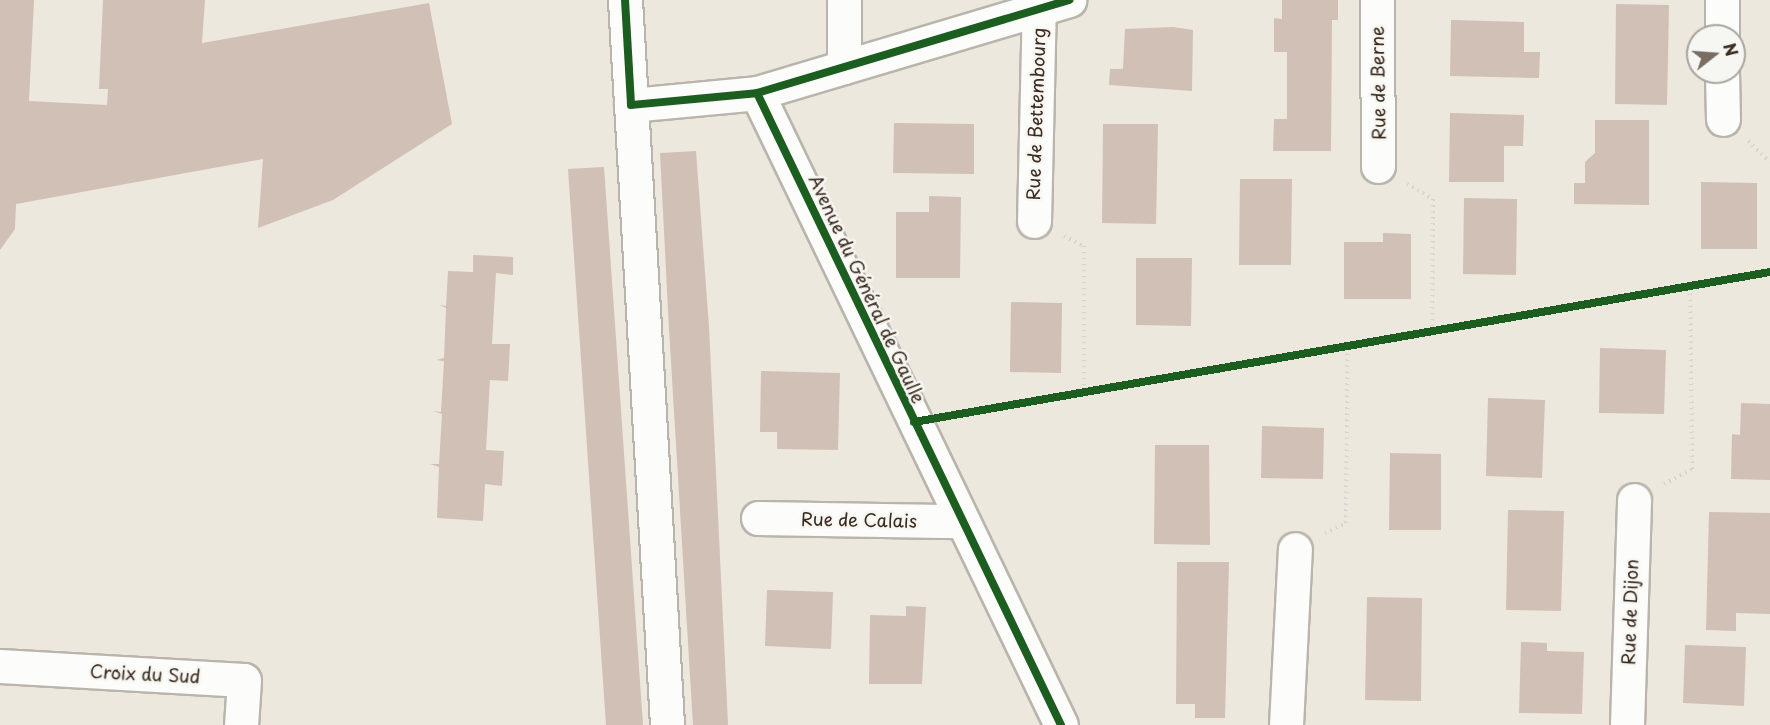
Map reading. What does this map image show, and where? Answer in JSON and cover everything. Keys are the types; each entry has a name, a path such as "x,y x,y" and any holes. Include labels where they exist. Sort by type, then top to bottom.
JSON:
{"street":[{"path":"625,0 667,725"},
{"path":"843,67 844,0"},
{"name":"Rue de Berne","path":"1377,0 1378,166"},
{"path":"1722,0 1722,24"},
{"path":"631,105 757,93 1054,4"},
{"name":"Rue de Bettembourg","path":"1034,221 1054,4"},
{"path":"1722,84 1723,119"},
{"name":"Avenue du Général de Gaulle","path":"757,93 960,521 1060,725"},
{"name":"Rue de Dijon","path":"1627,725 1634,500"},
{"name":"Rue de Calais","path":"758,518 960,521"},
{"path":"1286,725 1295,549"},
{"name":"Croix du Sud","path":"0,666 244,680 241,725"}],"path":[{"path":"1378,166 1432,199 1432,331"},
{"path":"1034,221 1084,246 1084,392"},
{"path":"914,422 1770,272"},
{"path":"1634,500 1692,469 1690,286"},
{"path":"1295,549 1346,523 1348,346"}],"building":[{"path":"0,0 34,0 29,101 107,105 108,89 99,89 103,0 205,0 202,43 429,3 452,124 333,200 258,228 263,159 16,204 15,229 0,250"},
{"path":"1282,0 1338,0 1338,20 1332,20 1331,151 1273,151 1274,119 1287,119 1287,52 1274,52 1274,18 1282,19"},
{"path":"1616,4 1669,5 1667,105 1615,104"},
{"path":"1451,20 1524,22 1524,52 1540,52 1539,78 1450,76"},
{"path":"1173,27 1193,30 1192,91 1109,85 1110,69 1123,69 1125,29"},
{"path":"1450,113 1524,115 1523,146 1504,146 1504,182 1449,182"},
{"path":"1595,120 1649,120 1649,205 1574,204 1574,183 1585,183 1585,162 1595,153"},
{"path":"894,123 974,124 974,174 893,173"},
{"path":"1103,124 1158,124 1156,224 1102,223"},
{"path":"696,151 709,327 728,725 693,725 669,329 660,153"},
{"path":"604,167 643,725 606,725 568,169"},
{"path":"1240,179 1292,179 1291,265 1239,265"},
{"path":"1701,182 1757,183 1757,249 1701,249"},
{"path":"929,196 961,197 960,278 896,278 896,212 929,212"},
{"path":"1464,198 1517,199 1516,275 1463,274"},
{"path":"1383,233 1411,234 1411,299 1344,299 1344,242 1383,242"},
{"path":"473,255 513,257 513,275 496,273 492,344 510,344 508,381 490,380 486,450 504,451 502,486 485,484 483,521 437,518 439,467 430,464 439,464 442,414 433,411 441,412 444,361 436,360 444,358 446,308 439,305 446,306 448,271 473,272"},
{"path":"1136,258 1192,258 1191,326 1136,325"},
{"path":"1011,302 1062,303 1061,373 1010,372"},
{"path":"1600,348 1666,350 1664,414 1599,413"},
{"path":"761,371 840,373 838,450 777,449 777,432 760,432"},
{"path":"1488,398 1545,400 1542,478 1486,476"},
{"path":"1741,403 1770,404 1770,480 1731,479 1732,434 1740,435"},
{"path":"1262,426 1324,428 1323,479 1261,478"},
{"path":"1155,445 1209,445 1210,545 1154,544"},
{"path":"1390,453 1441,454 1441,530 1389,530"},
{"path":"1508,510 1564,511 1561,611 1506,610"},
{"path":"1709,512 1770,513 1770,614 1736,613 1736,631 1706,630"},
{"path":"1177,562 1229,562 1225,718 1195,718 1195,704 1176,704"},
{"path":"767,590 833,592 831,649 765,646"},
{"path":"1367,597 1422,598 1421,701 1365,700"},
{"path":"906,606 926,607 922,684 869,684 870,615 906,616"},
{"path":"1521,642 1547,643 1547,651 1584,652 1582,714 1519,713"},
{"path":"1685,645 1746,647 1744,706 1683,703"}],"cycle path":[{"path":"625,0 631,105 757,93 1061,725"},
{"path":"757,93 1069,0"},
{"path":"914,422 1770,272"}]}
